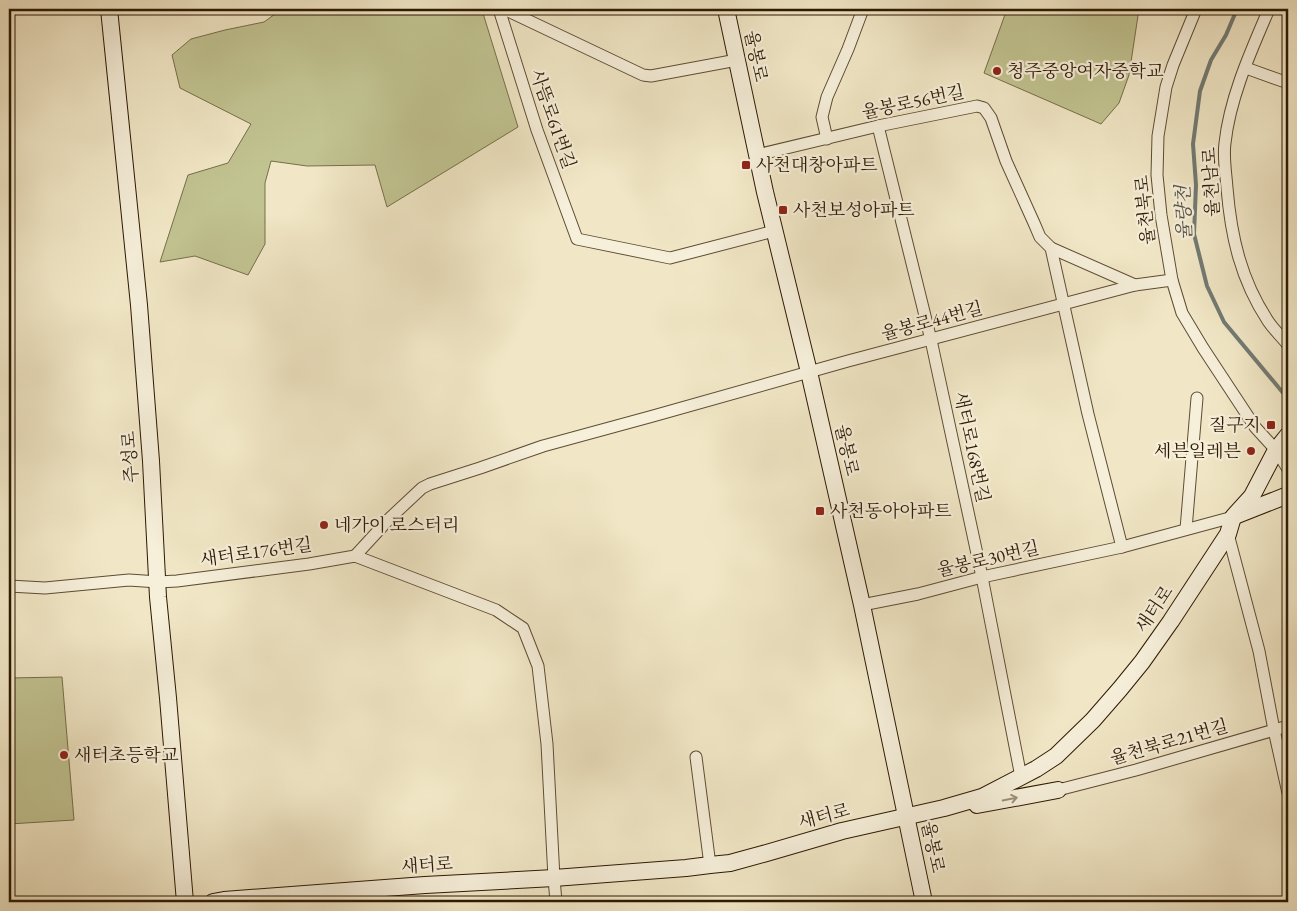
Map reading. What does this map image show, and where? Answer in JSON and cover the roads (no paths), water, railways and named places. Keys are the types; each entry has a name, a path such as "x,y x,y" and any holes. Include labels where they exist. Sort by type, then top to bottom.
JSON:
{"street":[{"name":"주성로","path":"109,9 140,315 151,461 158,597 185,902"},
{"name":"사뜸로61번길","path":"499,9 537,130 577,239 670,258 774,232"},
{"path":"504,9 643,76 737,60"},
{"name":"율봉로","path":"726,9 774,232 809,372 862,605 924,902"},
{"path":"827,139 822,117 827,97 863,9"},
{"name":"율천북로","path":"1196,9 1166,87 1158,136 1157,175 1161,215 1172,280 1182,313 1203,348 1255,427 1276,450 1288,469"},
{"name":"율천남로","path":"1269,9 1235,99 1225,144 1226,177 1230,219 1244,276 1255,300 1270,324 1288,345"},
{"path":"1246,68 1288,83"},
{"name":"율봉로56번길","path":"757,155 878,126 977,106 984,108 991,118 1006,161 1040,237 1051,248 1064,304"},
{"name":"새터로168번길","path":"878,126 931,340 982,576 1020,777"},
{"path":"1051,248 1135,285"},
{"name":"율봉로44번길","path":"355,556 390,518 422,488 542,446 1135,285 1172,280"},
{"path":"1064,304 1088,414 1122,546"},
{"path":"1186,529 1196,398"},
{"name":"새터로","path":"213,902 710,865 763,854 842,831 928,812 982,796 1056,756 1093,720 1142,662 1171,621 1228,534 1233,516 1252,496 1276,450 1288,435"},
{"path":"1233,516 1288,495"},
{"name":"율봉로30번길","path":"862,605 918,594 982,576 1122,546 1233,516"},
{"path":"1228,534 1258,651 1288,793"},
{"name":"새터로176번길","path":"9,586 45,588 129,580 178,581 355,556"},
{"path":"355,556 496,610 523,628 538,666 547,744 556,902"},
{"name":"율천북로21번길","path":"1058,790 1136,770 1288,726"},
{"path":"696,758 710,865"},
{"path":"1049,760 1042,776 1042,781 1045,786 1058,790"},
{"path":"928,812 985,804 1058,790"}],"waterway":[{"name":"율량천","path":"1237,9 1226,35 1211,60 1200,91 1193,144 1196,185 1194,234 1207,286 1224,322 1288,397"}],"place":[{"name":"청주중앙여자중학교","path":"997,71"},
{"name":"사천대창아파트","path":"746,165"},
{"name":"사천보성아파트","path":"783,210"},
{"name":"질구지","path":"1271,425"},
{"name":"세븐일레븐","path":"1251,451"},
{"name":"사천동아아파트","path":"820,511"},
{"name":"네가이 로스터리","path":"324,525"},
{"name":"새터초등학교","path":"64,755"}]}
